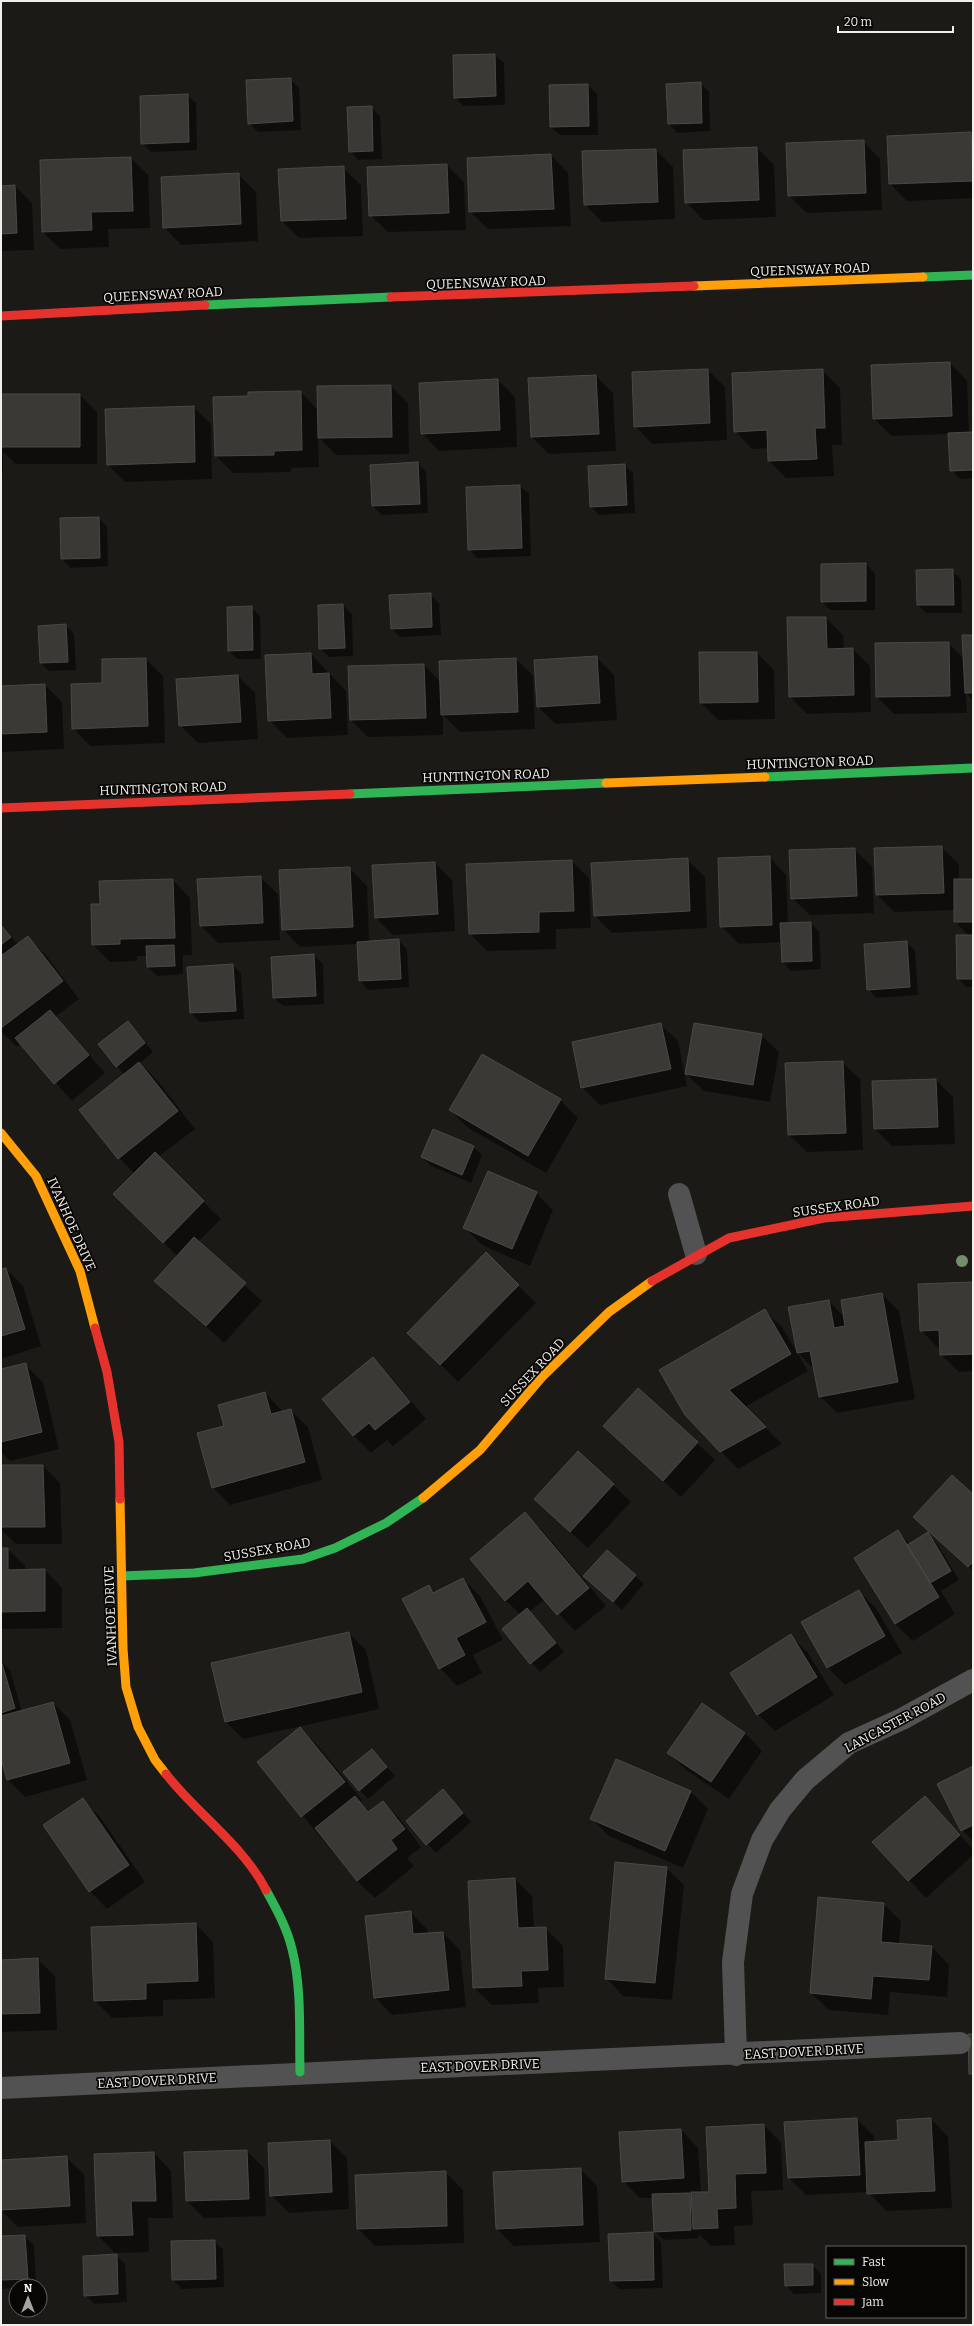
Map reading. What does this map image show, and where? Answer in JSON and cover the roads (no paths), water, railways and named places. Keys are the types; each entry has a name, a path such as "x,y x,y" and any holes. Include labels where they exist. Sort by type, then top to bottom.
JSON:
{"street":[{"name":"QUEENSWAY ROAD","path":"1,316 221,304 973,275"},
{"name":"HUNTINGTON ROAD","path":"1,808 973,768"},
{"name":"IVANHOE DRIVE","path":"1,1133 36,1176 80,1271 107,1372 119,1442 123,1648 126,1687 138,1727 155,1760 183,1796 236,1849 261,1880 280,1917 292,1949 298,1985 300,2072"},
{"path":"679,1194 696,1254"},
{"name":"SUSSEX ROAD","path":"122,1576 194,1573 303,1559 335,1548 386,1523 422,1499 480,1450 542,1378 609,1312 663,1273 696,1254 729,1238 824,1218 973,1206"},
{"name":"LANCASTER ROAD","path":"736,2055 733,1962 742,1894 762,1840 780,1810 805,1780 849,1744 902,1719 973,1680"},
{"name":"EAST DOVER DRIVE","path":"1,2088 300,2072 736,2055 960,2043"}]}
